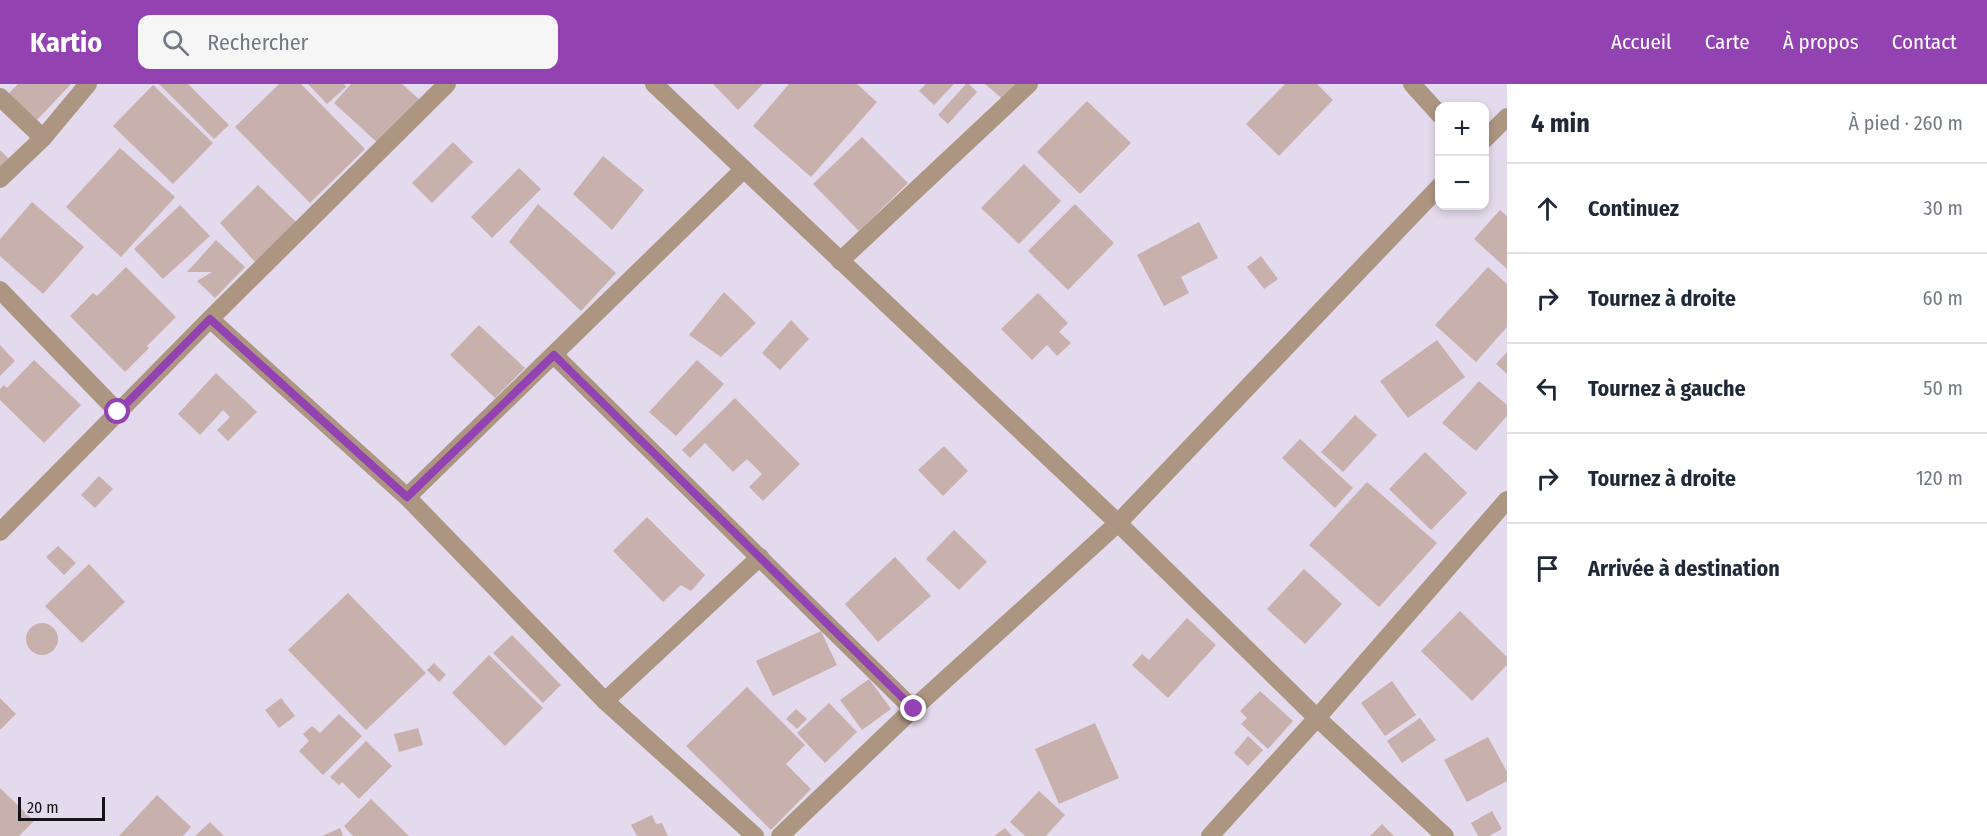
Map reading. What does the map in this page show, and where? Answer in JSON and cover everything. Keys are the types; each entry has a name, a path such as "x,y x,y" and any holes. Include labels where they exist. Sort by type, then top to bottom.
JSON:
{"street":[{"path":"0,179 43,138 88,84"},
{"path":"0,532 447,84"},
{"path":"654,84 1118,523 1317,718 1445,836"},
{"path":"840,261 1029,84"},
{"path":"1412,84 1435,109"},
{"path":"0,97 43,138"},
{"path":"1489,136 1507,117"},
{"path":"407,497 744,169"},
{"path":"780,836 914,709 1118,523 1435,191"},
{"path":"0,290 118,412"},
{"path":"210,319 407,497 605,701 755,836"},
{"path":"554,355 914,709"},
{"path":"1210,836 1317,718 1507,500"},
{"path":"605,701 760,557"}],"building":[{"path":"18,84 71,84 37,120 8,94"},
{"path":"159,84 188,84 229,125 214,139"},
{"path":"279,84 301,84 365,149 310,203 235,127"},
{"path":"308,84 344,84 346,87 327,104"},
{"path":"351,84 402,84 421,101 381,146 334,103"},
{"path":"713,84 763,84 738,110"},
{"path":"789,84 857,84 877,102 811,177 753,126"},
{"path":"926,84 954,84 934,105 919,91"},
{"path":"966,84 977,92 948,124 938,115"},
{"path":"985,84 1017,84 1006,102"},
{"path":"1285,84 1317,84 1333,100 1279,156 1246,124"},
{"path":"153,85 213,143 173,184 113,126"},
{"path":"1087,101 1131,143 1080,194 1037,152"},
{"path":"862,137 908,183 859,231 813,184"},
{"path":"453,142 473,162 432,203 412,183"},
{"path":"120,148 175,197 121,257 66,207"},
{"path":"0,150 13,163 0,177"},
{"path":"603,156 644,190 612,230 573,194"},
{"path":"1024,164 1061,201 1019,244 981,208"},
{"path":"519,168 541,189 492,238 471,217"},
{"path":"258,185 296,222 256,263 220,223"},
{"path":"32,202 84,247 43,294 0,256 0,239"},
{"path":"538,204 616,273 581,311 509,242"},
{"path":"1075,204 1114,243 1068,290 1028,251"},
{"path":"180,205 210,236 163,279 134,249"},
{"path":"1500,210 1507,216 1507,269 1474,239"},
{"path":"1199,222 1218,258 1181,277 1189,293 1164,306 1137,255"},
{"path":"216,240 245,267 215,298 197,281 212,272 187,272"},
{"path":"1261,256 1278,279 1264,289 1247,267"},
{"path":"126,267 176,317 125,372 70,316 93,293 97,296"},
{"path":"1488,267 1507,284 1507,327 1476,362 1435,325"},
{"path":"724,292 756,323 721,357 689,335"},
{"path":"1038,293 1068,323 1059,332 1071,343 1057,356 1047,345 1032,360 1001,329"},
{"path":"791,320 809,339 780,370 762,353"},
{"path":"479,325 525,368 495,398 450,355"},
{"path":"1437,340 1465,377 1408,418 1380,381"},
{"path":"0,345 15,361 0,376"},
{"path":"1507,352 1507,374 1496,364"},
{"path":"34,360 81,405 44,443 0,400 0,389 4,385 7,388"},
{"path":"697,360 724,384 676,436 649,412"},
{"path":"216,373 257,412 228,441 217,430 230,417 223,410 200,435 178,414"},
{"path":"1479,381 1507,405 1507,416 1476,451 1442,423"},
{"path":"735,398 800,464 763,501 749,487 762,474 747,459 733,472 705,443 690,458 682,450"},
{"path":"1355,415 1377,435 1343,472 1321,452"},
{"path":"1300,439 1353,488 1335,508 1282,458"},
{"path":"944,446 968,471 943,496 918,470"},
{"path":"1425,452 1467,493 1431,530 1389,489"},
{"path":"99,476 113,489 95,508 81,495"},
{"path":"1367,482 1437,543 1379,607 1309,545"},
{"path":"647,517 705,575 691,591 681,585 663,602 613,551"},
{"path":"954,530 987,562 959,590 926,559"},
{"path":"58,546 76,563 64,575 46,557"},
{"path":"895,557 931,596 878,642 845,604"},
{"path":"89,564 125,602 82,643 45,606"},
{"path":"1304,569 1342,604 1305,644 1267,609"},
{"path":"348,593 426,673 366,730 288,650"},
{"path":"1460,611 1507,657 1507,665 1472,701 1421,651"},
{"path":"1187,618 1216,645 1168,698 1132,665 1142,654 1149,660"},
{"path":"42,623 53,628 58,639 53,650 42,655 31,650 26,639 31,628"},
{"path":"821,631 837,665 773,696 756,661"},
{"path":"512,635 561,685 543,703 493,653"},
{"path":"489,655 543,708 505,746 452,693"},
{"path":"434,663 446,675 439,682 427,670"},
{"path":"869,679 891,709 862,730 840,700"},
{"path":"1392,681 1416,715 1385,736 1361,703"},
{"path":"747,687 805,745 786,764 811,789 771,830 686,746"},
{"path":"1260,691 1293,721 1268,749 1241,724 1247,718 1240,711"},
{"path":"0,698 16,714 0,730"},
{"path":"281,698 295,716 279,728 265,710"},
{"path":"829,703 857,732 825,763 797,733"},
{"path":"796,709 807,719 797,729 786,719"},
{"path":"339,714 362,736 323,775 299,751 309,741 303,734 312,726 320,733"},
{"path":"1420,718 1436,740 1402,763 1387,741"},
{"path":"1095,723 1119,778 1059,804 1035,749"},
{"path":"418,728 423,745 399,752 394,734"},
{"path":"1248,736 1263,750 1248,766 1234,753"},
{"path":"1488,737 1507,772 1507,781 1467,802 1444,760"},
{"path":"366,741 392,766 359,799 342,782 339,785 330,777"},
{"path":"0,788 34,821 19,836 0,836"},
{"path":"1039,791 1065,815 1046,836 1025,836 1010,822"},
{"path":"157,795 191,827 183,836 119,836"},
{"path":"371,799 409,836 353,836 344,826"},
{"path":"1492,811 1502,829 1489,836 1478,836 1471,823"},
{"path":"652,815 656,824 662,823 668,836 637,836 631,825"},
{"path":"210,822 224,836 195,836"},
{"path":"1382,824 1394,836 1370,836"},
{"path":"340,828 343,836 322,836"},
{"path":"1005,828 1012,836 994,836"}],"route":[{"path":"118,412 210,319 407,497 554,355 914,709"}]}
